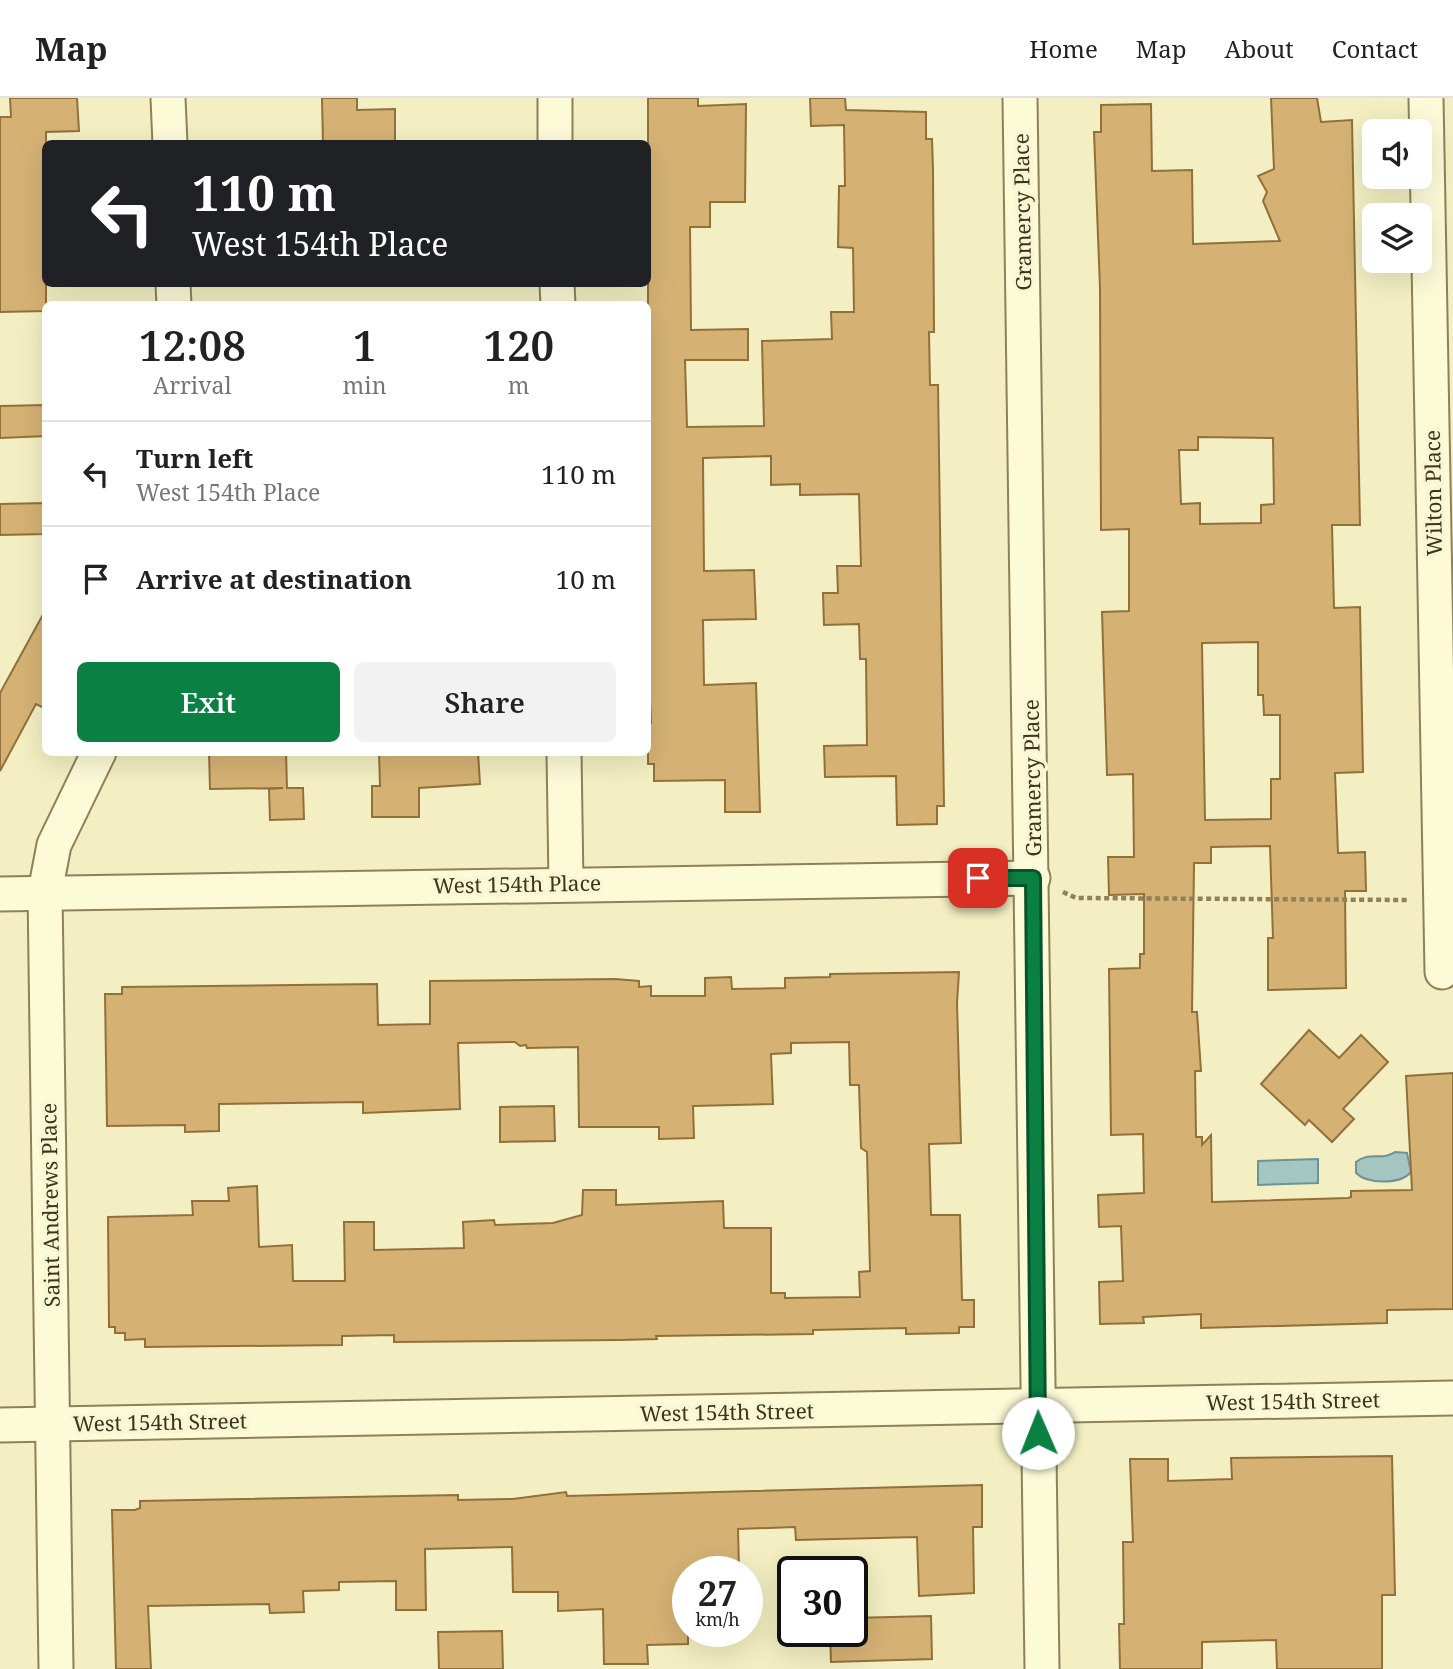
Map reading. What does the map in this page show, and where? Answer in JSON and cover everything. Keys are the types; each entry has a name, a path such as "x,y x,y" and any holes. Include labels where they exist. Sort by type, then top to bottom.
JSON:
{"street":[{"path":"168,98 170,140"},
{"path":"555,98 555,140"},
{"name":"Gramercy Place","path":"1020,98 1042,1669"},
{"name":"Wilton Place","path":"1426,98 1442,972"},
{"name":"Saint Andrews Place","path":"56,1669 45,892 54,845 97,756"},
{"path":"565,756 566,883"},
{"name":"West 154th Place","path":"0,894 566,883 1033,878"},
{"name":"West 154th Street","path":"0,1425 1453,1398"}],"path":[{"path":"1033,878 1076,898 1440,900"}],"water":[{"path":"1395,1152 1407,1153 1411,1172 1406,1176 1384,1182 1361,1177 1356,1173 1356,1162 1361,1159 1386,1156"},
{"path":"1318,1159 1318,1183 1258,1185 1258,1161"}],"building":[{"path":"10,98 77,98 79,131 46,132 46,140 42,140 42,287 46,287 46,301 42,301 42,311 0,312 0,117 11,117"},
{"path":"322,98 357,98 357,110 395,109 395,140 323,140"},
{"path":"648,98 698,98 698,106 746,104 745,202 710,202 710,227 690,227 691,330 748,329 748,360 685,360 687,427 764,426 762,341 832,339 831,312 854,312 853,248 838,247 839,186 845,186 844,125 811,126 810,98 845,98 846,110 926,112 926,139 932,139 933,169 934,332 929,332 930,385 938,385 944,806 937,806 937,824 897,825 896,776 825,777 824,746 867,745 866,659 860,659 859,624 824,625 823,593 838,593 837,566 861,566 859,494 800,495 800,484 771,485 771,456 703,458 704,571 754,570 756,619 703,620 704,685 756,683 760,812 725,812 725,780 654,781 654,764 648,764 648,756 651,756 651,301 648,301 648,287 651,287 651,140 648,140"},
{"path":"1271,98 1317,98 1321,122 1352,120 1360,525 1332,525 1334,608 1360,607 1363,772 1335,773 1338,853 1365,852 1366,891 1345,891 1346,988 1268,990 1268,938 1273,938 1270,846 1211,847 1211,863 1194,863 1192,1012 1197,1012 1201,1071 1195,1071 1196,1137 1202,1137 1202,1145 1211,1135 1212,1202 1348,1198 1351,1197 1351,1191 1412,1190 1406,1076 1453,1073 1453,1309 1387,1310 1387,1323 1201,1328 1201,1314 1143,1317 1144,1323 1100,1324 1099,1282 1123,1281 1121,1226 1099,1227 1098,1195 1144,1193 1143,1134 1111,1135 1109,969 1140,968 1140,954 1144,954 1144,894 1109,895 1108,857 1134,857 1133,774 1107,775 1102,612 1129,611 1129,529 1101,530 1100,288 1094,132 1101,132 1101,105 1151,104 1152,171 1192,170 1193,244 1280,241 1263,201 1267,192 1258,176 1274,169","holes":["1198,437 1273,438 1274,504 1261,505 1261,523 1200,524 1200,503 1181,504 1179,450 1198,450","1258,642 1258,695 1263,695 1264,715 1280,715 1280,779 1271,779 1271,819 1205,820 1202,643"]},
{"path":"42,405 42,436 0,438 0,406"},
{"path":"42,503 42,534 0,535 0,504"},
{"path":"42,616 42,707 36,704 0,771 0,693"},
{"path":"209,756 286,756 287,788 303,788 304,819 270,820 269,789 283,788 210,789"},
{"path":"379,756 478,756 480,784 419,788 419,817 372,817 372,786 380,786"},
{"path":"959,972 957,1003 961,1143 929,1144 931,1215 960,1215 962,1300 974,1300 974,1327 959,1327 959,1333 906,1334 906,1328 813,1330 813,1334 656,1336 657,1339 620,1340 394,1342 394,1335 342,1336 342,1345 145,1347 145,1339 125,1340 125,1333 115,1333 115,1327 109,1327 108,1217 193,1215 192,1201 229,1201 228,1188 257,1186 259,1247 292,1245 293,1281 345,1281 344,1222 374,1222 374,1250 464,1248 463,1222 494,1220 495,1225 553,1223 582,1215 583,1190 616,1190 616,1205 723,1201 724,1228 771,1228 771,1293 785,1293 785,1298 860,1297 859,1272 870,1271 867,1152 861,1148 859,1085 850,1085 849,1042 791,1043 791,1053 771,1054 773,1104 693,1106 694,1138 659,1139 659,1127 579,1127 578,1047 527,1048 526,1045 520,1046 515,1042 458,1043 460,1109 363,1113 363,1102 219,1104 219,1131 185,1132 185,1125 107,1126 105,994 122,994 122,987 377,984 378,1025 430,1024 430,981 615,979 639,981 639,987 651,986 651,996 705,996 705,978 731,977 732,989 785,988 785,978 830,977 830,974"},
{"path":"1309,1030 1339,1058 1361,1035 1388,1062 1343,1109 1354,1119 1332,1142 1309,1120 1305,1125 1261,1084"},
{"path":"554,1106 555,1141 500,1142 500,1107"},
{"path":"1392,1456 1395,1595 1382,1595 1382,1669 1277,1669 1276,1640 1202,1642 1202,1669 1120,1669 1119,1624 1124,1624 1123,1542 1133,1542 1130,1459 1168,1459 1168,1481 1232,1479 1231,1458"},
{"path":"982,1485 982,1527 973,1527 974,1593 919,1596 917,1537 796,1540 795,1527 738,1529 739,1556 672,1556 672,1644 647,1645 648,1664 604,1664 603,1609 558,1611 558,1592 513,1592 512,1547 425,1549 426,1610 396,1610 396,1581 339,1582 339,1590 303,1591 304,1612 270,1613 269,1604 148,1606 151,1669 116,1669 112,1510 135,1510 140,1508 140,1501 458,1495 458,1500 513,1499 566,1492 567,1496"},
{"path":"931,1616 932,1659 831,1662 831,1647 868,1647 868,1618"},
{"path":"502,1631 503,1669 439,1669 438,1632"}],"route":[{"path":"978,878 1033,878 1038,1433"}]}
